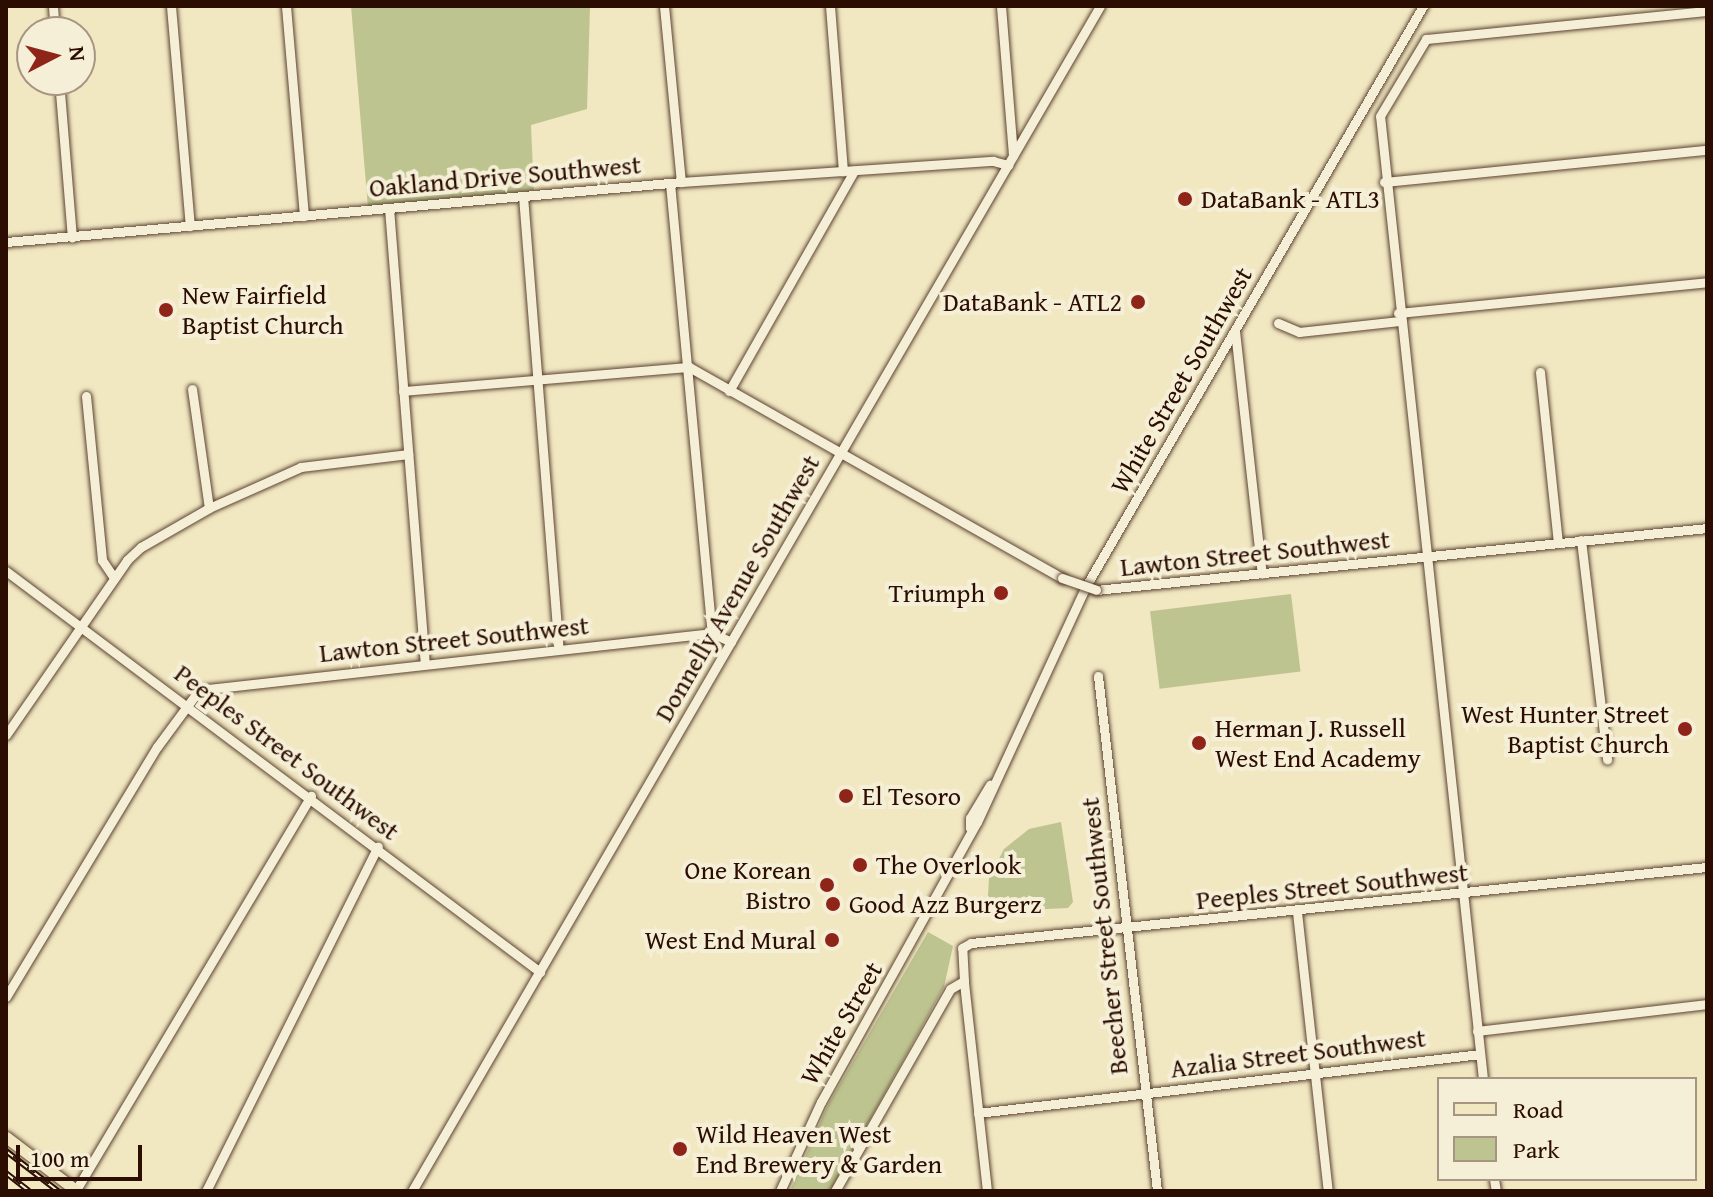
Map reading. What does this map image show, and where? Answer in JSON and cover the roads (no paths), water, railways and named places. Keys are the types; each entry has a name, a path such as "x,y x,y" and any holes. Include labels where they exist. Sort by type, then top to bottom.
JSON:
{"main road":[{"path":"6,1137 76,1190"}],"street":[{"path":"171,6 190,226"},
{"path":"286,6 304,216"},
{"path":"664,6 689,367 712,633 731,642"},
{"path":"830,6 843,171"},
{"path":"1001,6 1010,161"},
{"name":"Donnelly Avenue Southwest","path":"412,1191 1100,6"},
{"name":"White Street Southwest","path":"946,881 970,828 981,793 992,783 1086,586 1423,6"},
{"path":"1483,1077 1398,317 1380,116 1426,39 1707,11"},
{"path":"60,96 72,237"},
{"path":"1384,182 1707,150"},
{"name":"Oakland Drive Southwest","path":"6,242 676,183 1010,161"},
{"path":"729,391 854,171"},
{"path":"523,196 559,649"},
{"path":"389,208 425,663"},
{"path":"1278,323 1299,332 1398,317 1707,282"},
{"path":"1235,331 1262,574"},
{"path":"403,391 689,367"},
{"name":"Lawton Street Southwest","path":"689,367 1062,578 1096,590 1707,528"},
{"path":"1540,372 1558,542"},
{"path":"192,389 209,508"},
{"path":"86,396 102,560 114,578"},
{"path":"6,735 114,578 141,547 209,508 301,467 408,454"},
{"path":"1581,540 1607,759"},
{"name":"Peeples Street Southwest","path":"6,571 378,846 540,972"},
{"name":"Lawton Street Southwest","path":"186,704 199,690 712,633"},
{"name":"Beecher Street Southwest","path":"1098,676 1124,929 1157,1191"},
{"path":"6,997 186,704"},
{"path":"76,1190 311,796"},
{"path":"206,1191 378,846"},
{"name":"Peeples Street Southwest","path":"964,981 962,948 1707,867"},
{"name":"White Street","path":"780,1191 821,1102 946,881"},
{"path":"1297,912 1328,1191"},
{"path":"835,1191 950,989 964,981 987,1191"},
{"path":"1477,1031 1707,1004"},
{"name":"Azalia Street Southwest","path":"978,1113 1480,1054"}],"railway":[{"path":"6,1151 58,1191"},
{"path":"6,1173 29,1191"}],"place":[{"name":"DataBank - ATL3","path":"1185,199"},
{"name":"DataBank - ATL2","path":"1138,302"},
{"name":"New Fairfield Baptist Church","path":"166,310"},
{"name":"Triumph","path":"1001,593"},
{"name":"West Hunter Street Baptist Church","path":"1685,729"},
{"name":"Herman J. Russell West End Academy","path":"1199,743"},
{"name":"El Tesoro","path":"846,796"},
{"name":"The Overlook","path":"860,865"},
{"name":"One Korean Bistro","path":"827,885"},
{"name":"Good Azz Burgerz","path":"833,904"},
{"name":"West End Mural","path":"832,940"},
{"name":"Wild Heaven West End Brewery & Garden","path":"680,1149"}]}
